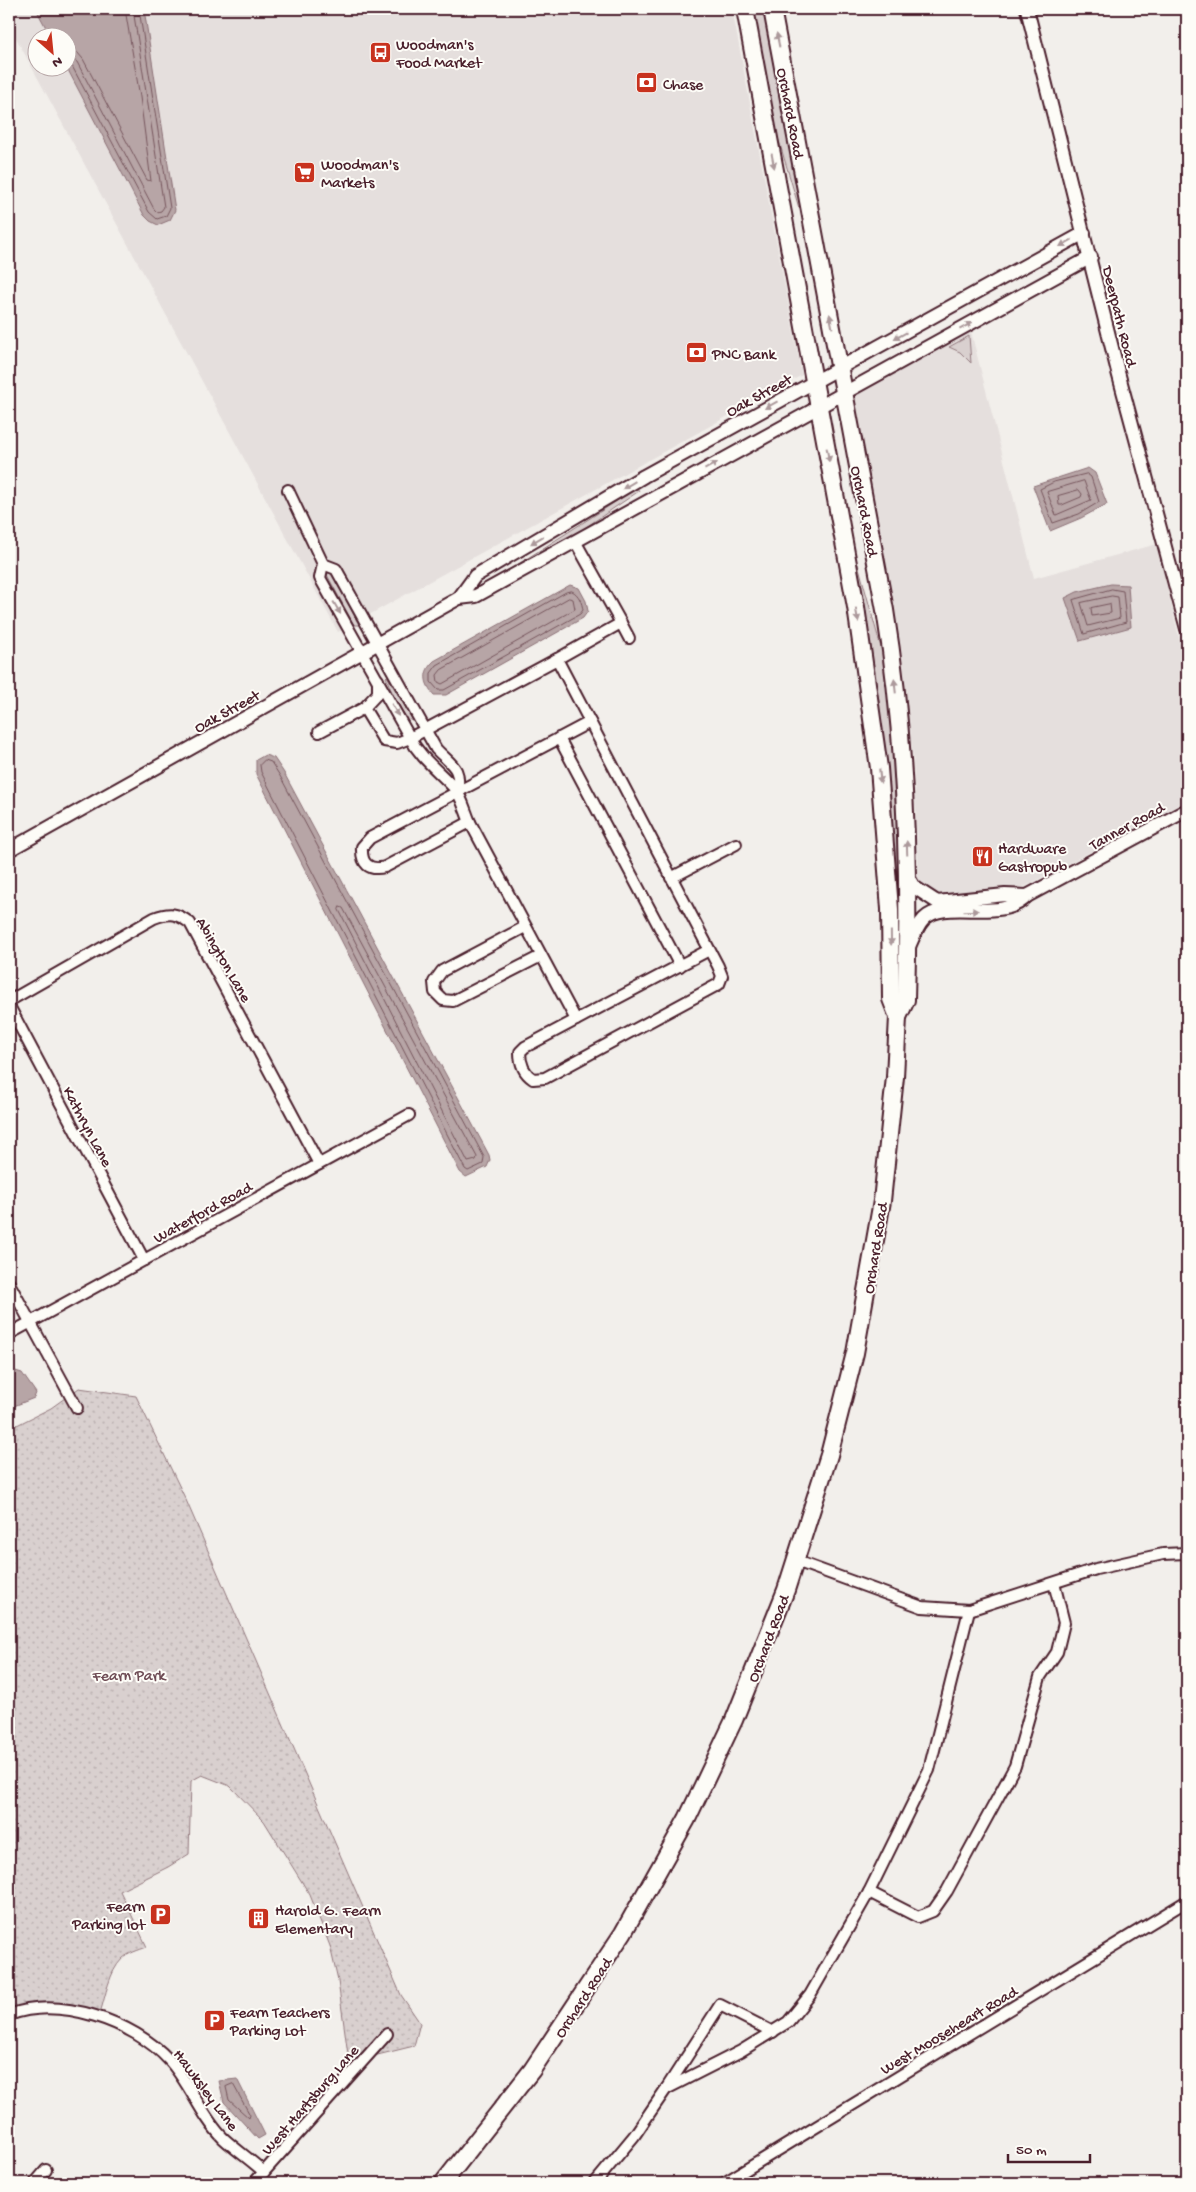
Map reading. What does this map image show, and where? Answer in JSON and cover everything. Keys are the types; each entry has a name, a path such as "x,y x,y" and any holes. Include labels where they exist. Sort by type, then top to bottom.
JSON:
{"main road":[{"name":"Orchard Road","path":"745,9 856,607 876,741 887,858 891,999 898,1017"},
{"name":"Orchard Road","path":"443,2183 507,2104 563,2026 646,1895 687,1819 734,1720 796,1561 829,1454 864,1307 882,1202 895,1077 898,1017 906,1000 908,877 904,771 892,656 772,9"}],"street":[{"name":"Deerpath Road","path":"1027,9 1121,382 1187,630"},
{"name":"Oak Street","path":"459,598 475,576 644,476 1084,233"},
{"name":"Oak Street","path":"9,850 459,598 476,596 1090,257"},
{"path":"288,490 323,564 320,578 410,738 425,760 457,791 470,822 576,1020"},
{"path":"575,541 629,638"},
{"path":"323,564 336,570 436,749 458,771 460,780 457,791"},
{"path":"364,708 384,741 397,743 410,738 621,623"},
{"path":"557,659 672,878 709,950 722,976 715,988 545,1078 533,1079 527,1075 520,1061 520,1052 525,1047 709,950"},
{"path":"319,732 364,708 378,693 377,677"},
{"path":"470,822 385,867 372,868 365,865 362,858 362,847 370,838 590,722"},
{"path":"559,738 680,966"},
{"path":"425,760 436,749"},
{"name":"Tanner Road","path":"908,950 924,918 938,911 1010,908 1019,904 1026,896 1187,810"},
{"path":"672,878 736,844"},
{"name":"Tanner Road","path":"908,877 914,887 937,902 1006,895 1026,896"},
{"name":"Abington Lane","path":"9,1001 154,918 168,913 179,915 190,923 319,1164"},
{"path":"525,927 442,971 434,982 435,992 443,1000 453,1001 541,956"},
{"name":"Kathryn Lane","path":"9,1006 144,1260"},
{"name":"Waterford Road","path":"9,1334 409,1115"},
{"path":"9,1283 77,1408"},
{"path":"796,1561 922,1607 970,1610 1096,1569 1163,1554 1187,1553"},
{"path":"869,1892 918,1917 933,1911 947,1891 1014,1766 1040,1677 1057,1652 1064,1623 1054,1583"},
{"path":"666,2089 741,2052 773,2032 788,2022 810,1995 869,1892 929,1770 970,1610"},
{"name":"West Mooseheart Road","path":"724,2183 1187,1901"},
{"path":"595,2183 634,2136 720,2005 773,2032"},
{"name":"Hawksley Lane","path":"9,2015 51,2008 88,2014 127,2028 147,2041 169,2060 222,2137 264,2172"},
{"name":"West Hartsburg Lane","path":"254,2183 387,2034"},
{"path":"35,2183 46,2170"}],"shaded area":[{"path":"9,9 732,9 802,375 338,632 38,78 78,78 78,28 28,28 28,60 9,25"},
{"path":"970,328 1034,578 1157,544 1187,671 1187,800 1026,886 1011,891 939,896 920,887 916,878 918,860 913,755 849,395"}],"green space":[{"path":"751,9 766,9 802,208 799,208 770,111"},
{"path":"969,336 971,363 960,352 949,347"},
{"path":"637,488 639,491 564,542 481,588"},
{"path":"858,564 886,666 895,748 901,927 897,927 891,820 884,748 855,565"},
{"path":"328,570 331,570 359,625 354,625 326,573"},
{"path":"387,676 414,722 401,709 390,688"},
{"name":"Fearn Park","path":"79,1388 136,1396 186,1500 401,1995 420,2023 414,2046 349,2062 338,1981 330,1946 310,1895 264,1821 230,1786 202,1775 191,1781 189,1854 168,1867 120,1891 147,1947 127,1955 118,1964 111,1977 100,2013 9,2012 9,1429 51,1408"}],"water":[{"path":"36,9 144,9 175,210 170,220 158,225 144,215 72,78 78,78 78,28 46,28"},
{"path":"1088,468 1095,473 1107,504 1081,518 1050,531 1033,486"},
{"path":"1111,584 1128,585 1131,627 1080,641 1065,598 1077,592"},
{"path":"570,585 579,588 586,601 588,611 583,618 446,695 434,695 426,682 426,673 434,661"},
{"path":"265,755 274,758 284,773 489,1155 490,1160 487,1167 466,1177 460,1172 256,774 256,760"},
{"path":"9,1369 22,1373 36,1393 34,1398 9,1408"},
{"path":"237,2079 265,2135 258,2139 224,2102 219,2081"}],"place":[{"name":"Woodman's Food Market","path":"380,52"},
{"name":"Chase","path":"647,83"},
{"name":"Woodman's Markets","path":"305,172"},
{"name":"PNC Bank","path":"696,353"},
{"name":"Hardware Gastropub","path":"982,856"},
{"name":"Fearn Parking lot","path":"161,1914"},
{"name":"Harold G. Fearn Elementary","path":"259,1918"},
{"name":"Fearn Teachers Parking Lot","path":"214,2020"}]}
